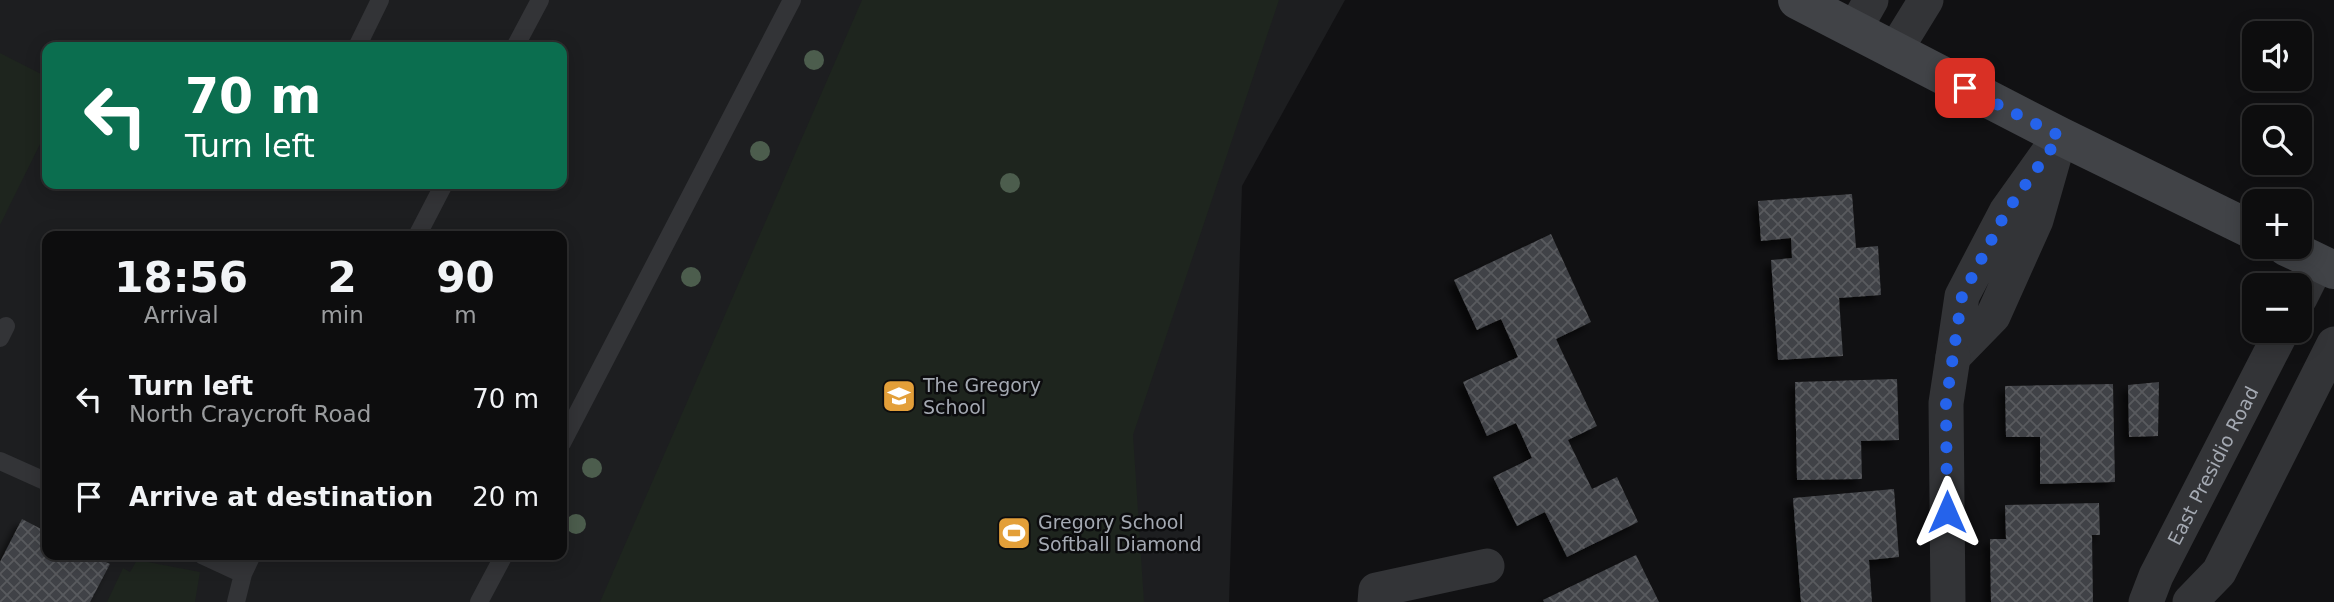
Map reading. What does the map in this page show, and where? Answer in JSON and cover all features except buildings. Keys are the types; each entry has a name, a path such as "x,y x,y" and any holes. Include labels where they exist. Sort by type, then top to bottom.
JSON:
{"main road":[{"path":"1797,0 1863,15 1894,52 2242,225"}],"street":[{"path":"1894,52 1926,0"},
{"path":"1948,602 1946,403 1962,296 2006,212 2060,136"},
{"name":"East Presidio Road","path":"2146,602 2156,576 2277,343"},
{"path":"2190,602 2219,572 2334,344"},
{"path":"1375,602 1376,590 1488,565"}],"lane":[{"path":"359,42 380,0"},
{"path":"518,42 540,0"},
{"path":"567,433 792,0"},
{"path":"420,231 441,189"},
{"path":"0,461 42,480"},
{"path":"213,560 243,574"},
{"path":"236,602 250,560"},
{"path":"479,602 501,560"}],"shaded area":[{"name":"The Gregory School","path":"0,0 1345,0 1242,186 1229,602 0,602"},
{"path":"862,0 1279,0 1133,435 1144,602 600,602"},
{"path":"0,53 42,74 42,140 0,225"},
{"path":"137,560 200,572 195,602 107,602 123,568 130,572"}],"place":[{"name":"The Gregory School","path":"899,396"},
{"name":"Gregory School Softball Diamond","path":"1014,533"}],"route":[{"path":"1947,512 1946,403 1962,296 2006,212 2060,136 1965,88"}]}
